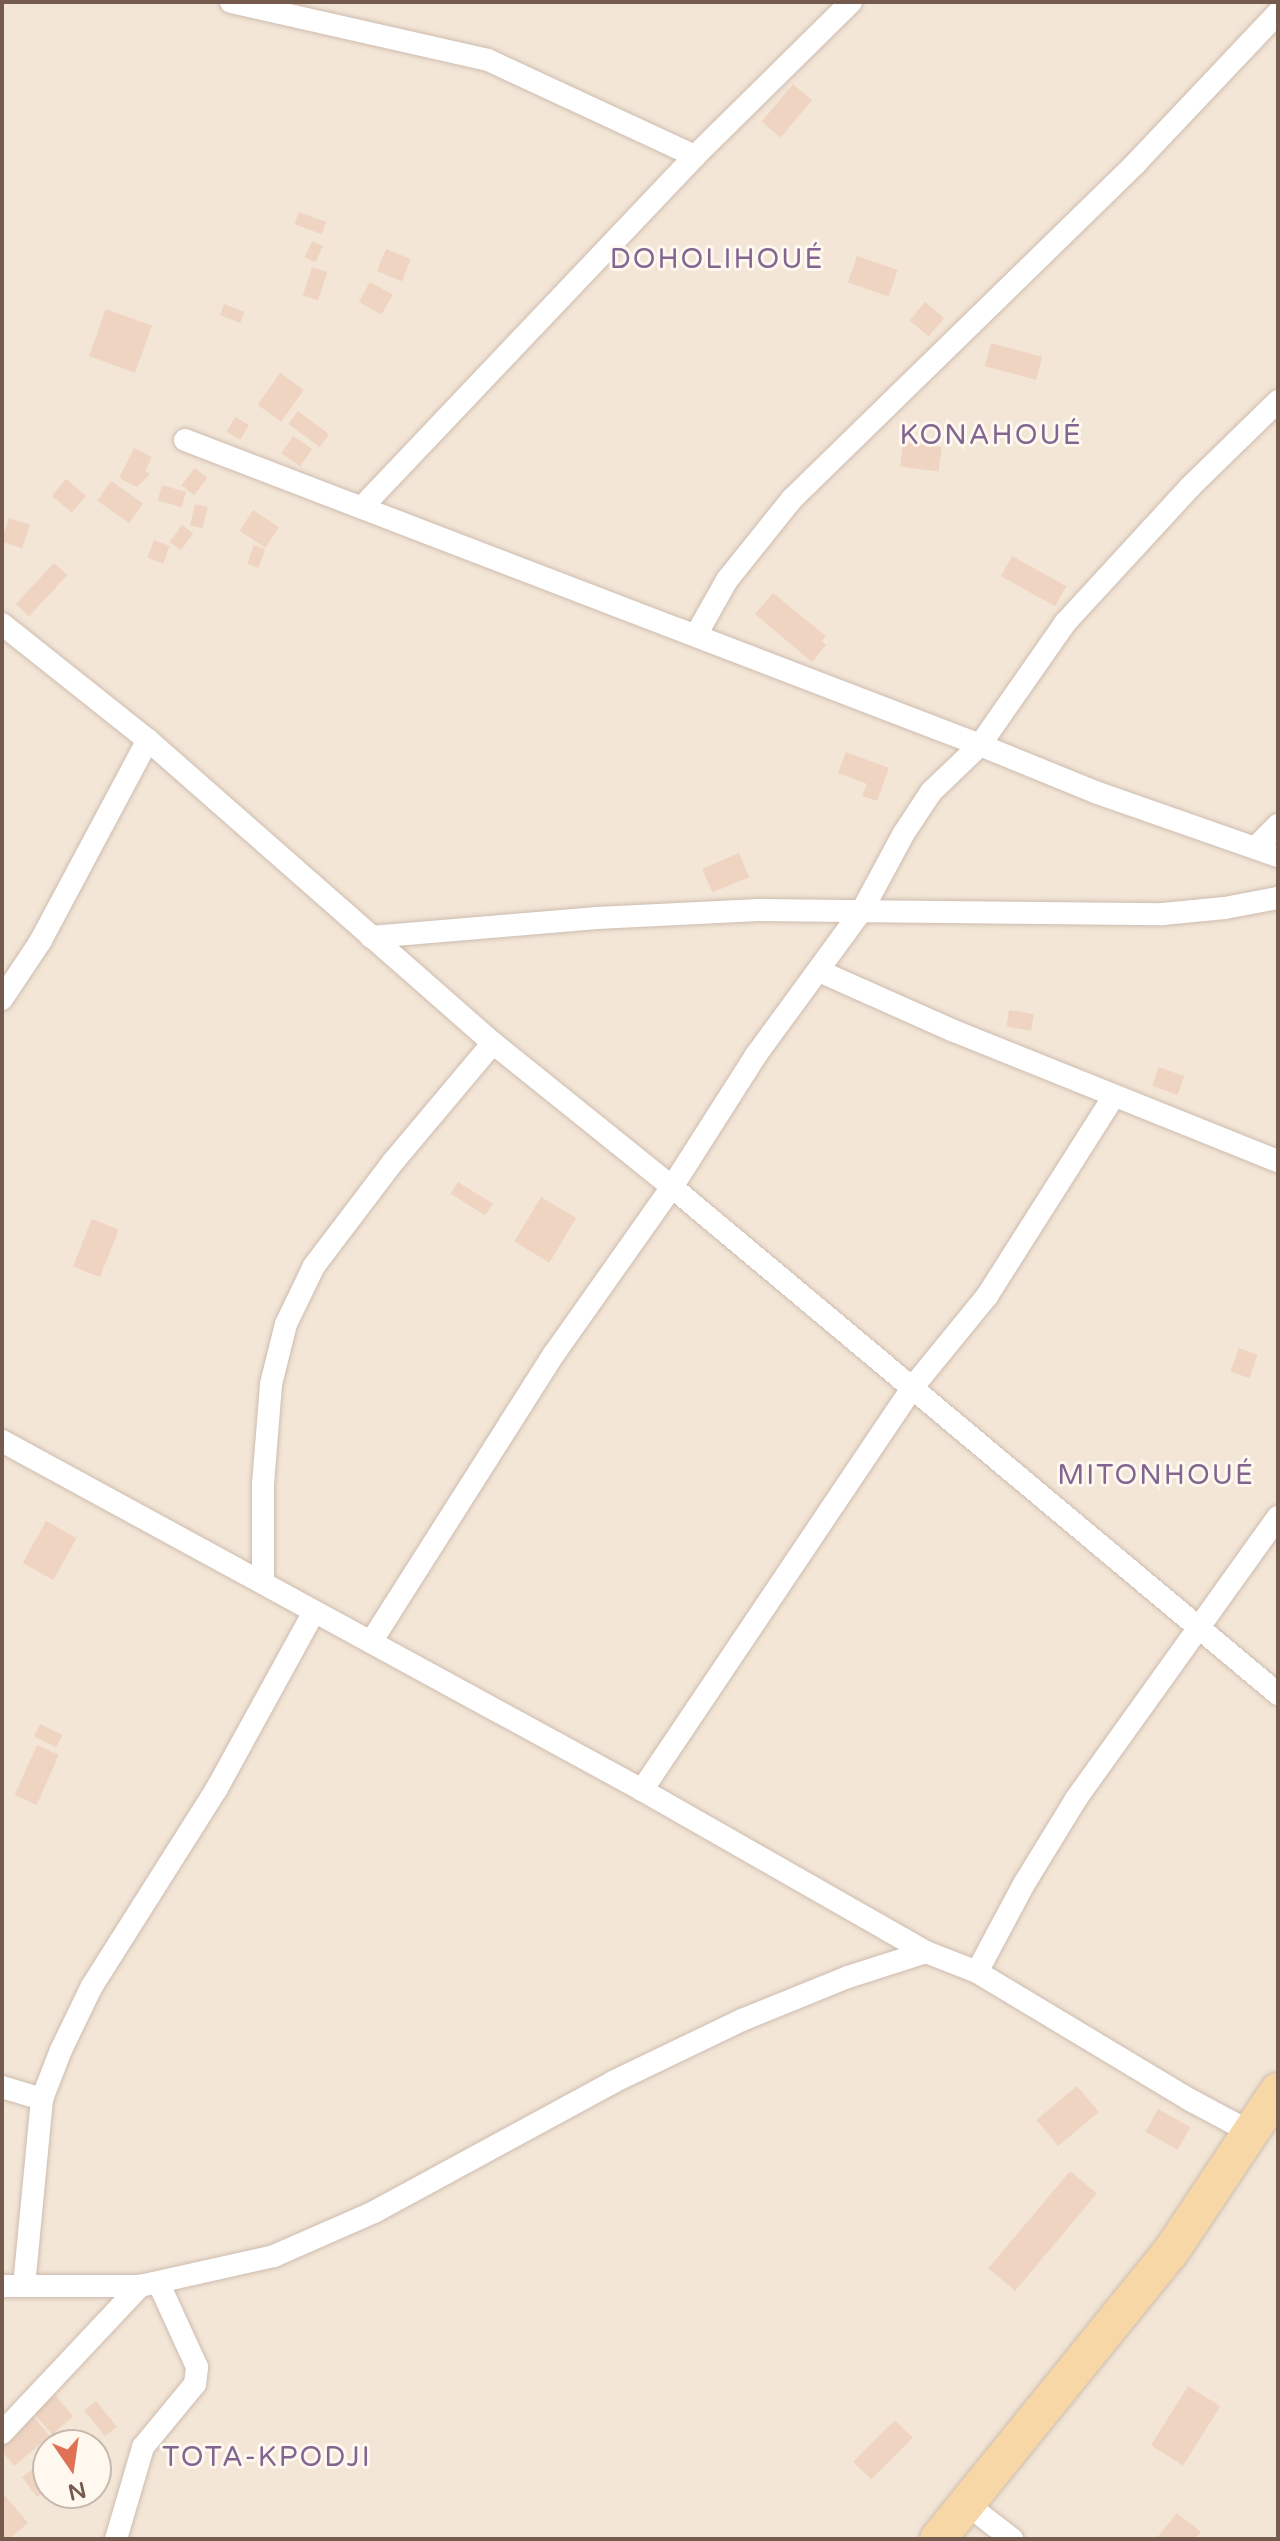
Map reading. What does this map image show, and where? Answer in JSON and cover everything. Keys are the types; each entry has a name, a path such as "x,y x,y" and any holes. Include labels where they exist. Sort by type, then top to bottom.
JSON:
{"main road":[{"path":"938,2539 1170,2253 1278,2091"}],"street":[{"path":"231,2 488,60 695,156"},
{"path":"363,506 695,156 851,2"},
{"path":"696,635 727,580 792,499 1136,163 1278,13"},
{"path":"371,1642 546,1366 672,1187 756,1055 863,909 904,833 931,792 980,745 1065,623 1190,487 1278,401"},
{"path":"185,440 363,506 1095,792 1278,856"},
{"path":"2,624 148,740 493,1043 672,1187 1278,1694"},
{"path":"2,999 40,942 148,740"},
{"path":"1256,847 1278,825"},
{"path":"371,937 597,918 863,909 1163,914 1225,908 1278,898"},
{"path":"819,971 1114,1096 1278,1161"},
{"path":"263,1583 263,1484 271,1384 286,1324 314,1266 413,1138 493,1043"},
{"path":"642,1790 912,1388 987,1296 1114,1096"},
{"path":"2,1441 642,1790 926,1952 977,1972 1192,2101 1250,2132"},
{"path":"977,1972 1024,1884 1076,1799 1278,1517"},
{"path":"314,1612 216,1790 92,1986 42,2099 13,2286 150,2285 274,2256 340,2229 613,2082 742,2020 848,1977 926,1952"},
{"path":"2,2087 42,2099"},
{"path":"2,2433 150,2285"},
{"path":"116,2539 143,2447 195,2384 197,2367 150,2285"},
{"path":"968,2505 1012,2539"}],"shaded area":[{"path":"2,2 1278,2 1278,2539 2,2539"}],"building":[{"path":"793,84 812,100 781,138 762,122"},
{"path":"299,212 326,222 322,234 295,224"},
{"path":"312,241 323,246 316,262 305,257"},
{"path":"386,249 411,259 402,281 377,271"},
{"path":"857,256 898,270 889,296 848,282"},
{"path":"312,267 327,272 318,300 303,296"},
{"path":"370,282 393,295 382,315 359,302"},
{"path":"925,302 944,318 929,336 910,320"},
{"path":"224,304 245,312 240,323 220,315"},
{"path":"106,309 152,326 135,373 89,356"},
{"path":"991,343 1042,357 1036,380 985,366"},
{"path":"280,373 304,390 281,422 258,405"},
{"path":"298,411 329,434 320,447 288,424"},
{"path":"235,417 249,425 240,440 226,432"},
{"path":"293,436 312,449 300,466 281,453"},
{"path":"903,442 942,447 939,472 900,467"},
{"path":"134,448 152,457 145,471 150,474 137,487 119,478"},
{"path":"195,468 208,478 194,495 181,485"},
{"path":"66,479 86,496 72,513 52,496"},
{"path":"111,481 143,503 129,523 97,501"},
{"path":"162,485 186,492 182,507 158,500"},
{"path":"195,504 208,507 203,528 190,525"},
{"path":"253,510 279,527 265,548 239,531"},
{"path":"9,518 30,525 22,549 2,542"},
{"path":"182,525 193,533 181,550 170,542"},
{"path":"154,540 170,546 163,564 147,558"},
{"path":"254,545 265,549 258,568 247,564"},
{"path":"1012,556 1066,586 1055,606 1001,576"},
{"path":"54,563 67,575 29,616 16,604"},
{"path":"773,593 826,636 822,641 826,645 812,662 755,614"},
{"path":"846,752 889,768 877,801 862,796 867,784 838,773"},
{"path":"739,853 749,877 712,893 702,869"},
{"path":"1009,1010 1034,1014 1031,1031 1006,1027"},
{"path":"1159,1067 1184,1076 1178,1095 1152,1086"},
{"path":"458,1182 493,1204 485,1216 451,1194"},
{"path":"541,1197 576,1218 549,1263 514,1242"},
{"path":"92,1219 119,1230 100,1277 73,1266"},
{"path":"1239,1348 1258,1355 1249,1378 1230,1371"},
{"path":"46,1521 77,1538 53,1580 23,1563"},
{"path":"40,1724 62,1735 56,1748 34,1737"},
{"path":"37,1745 59,1755 37,1805 15,1795"},
{"path":"1077,2086 1099,2112 1058,2146 1036,2120"},
{"path":"1158,2109 1190,2127 1178,2150 1145,2132"},
{"path":"1070,2171 1097,2193 1015,2291 988,2268"},
{"path":"1188,2386 1220,2406 1183,2466 1151,2445"},
{"path":"55,2395 73,2416 59,2429 47,2429 34,2413"},
{"path":"96,2401 117,2427 112,2431 99,2429 84,2410"},
{"path":"31,2414 44,2429 32,2429 32,2451 14,2466 2,2451 2,2438"},
{"path":"895,2420 913,2438 871,2479 853,2462"},
{"path":"32,2470 32,2490 22,2477"},
{"path":"2,2492 28,2523 9,2539 2,2539"},
{"path":"1177,2513 1201,2532 1195,2539 1156,2539"}],"district":[{"name":"DOHOLIHOUÉ","path":"717,259"},
{"name":"KONAHOUÉ","path":"991,435"},
{"name":"MITONHOUÉ","path":"1156,1475"},
{"name":"TOTA-KPODJI","path":"267,2457"}]}
